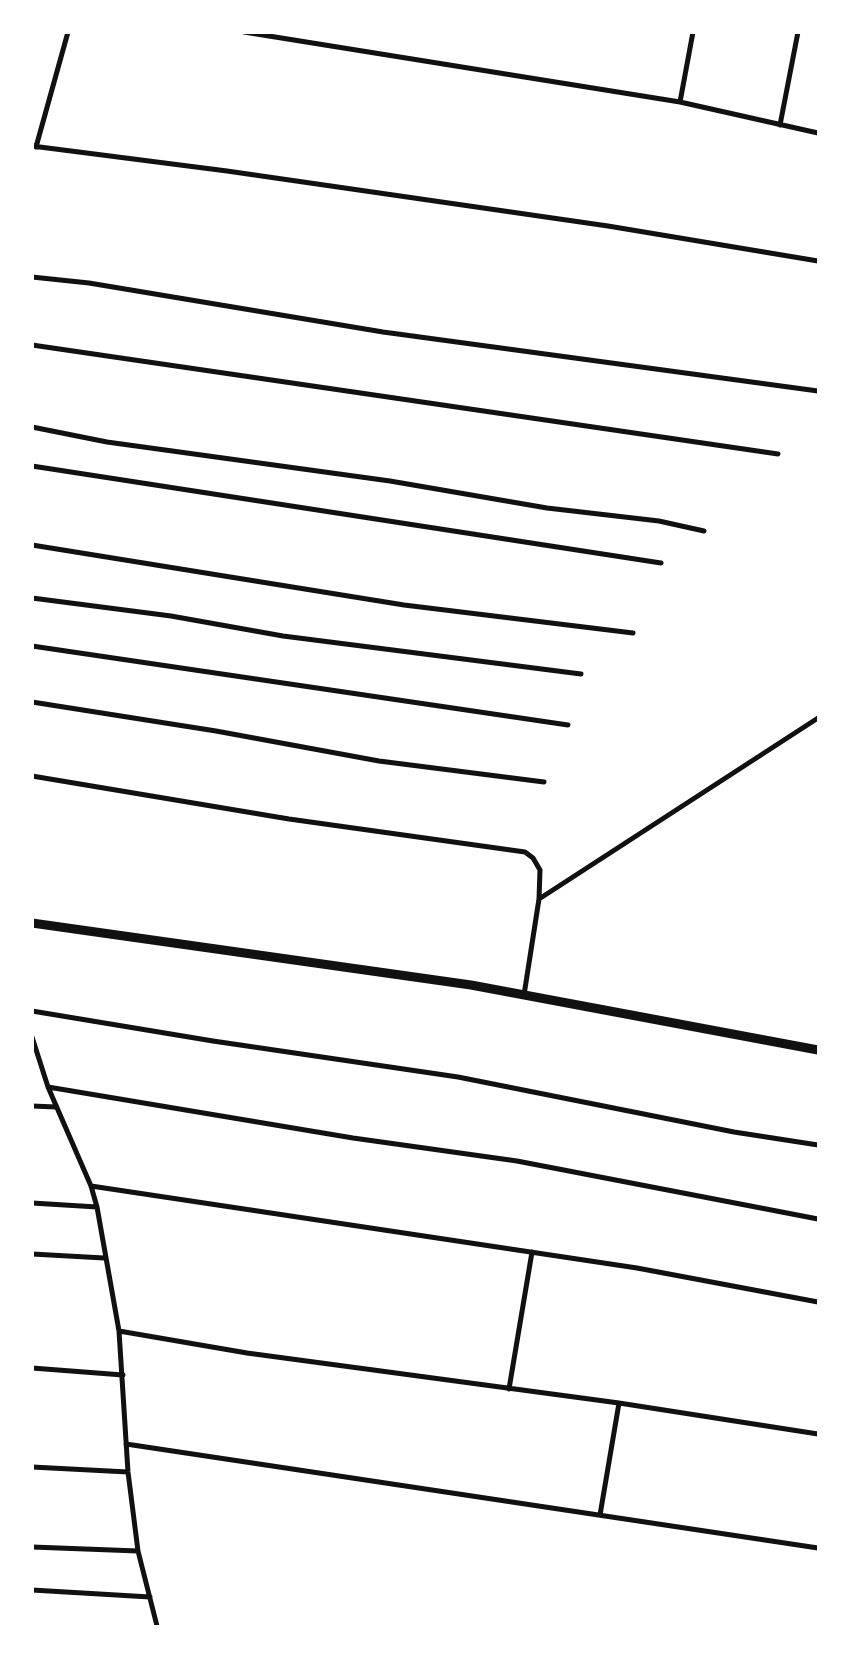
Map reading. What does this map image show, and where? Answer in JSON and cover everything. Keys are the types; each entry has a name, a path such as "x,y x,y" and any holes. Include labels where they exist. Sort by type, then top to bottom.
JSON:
{"street":[{"path":"68,32 34,146 227,171 598,224 818,261"},
{"path":"244,32 680,102 818,133"},
{"path":"680,102 693,32"},
{"path":"780,125 798,32"},
{"path":"32,277 89,283 383,332 818,391"},
{"path":"32,345 778,454"},
{"path":"32,427 107,442 390,481 547,508 659,521 704,531"},
{"path":"32,466 661,563"},
{"path":"32,545 404,605 633,633"},
{"path":"32,598 171,616 283,636 581,674"},
{"path":"32,646 568,725"},
{"path":"32,702 216,731 379,761 484,776 544,782"},
{"path":"539,899 818,718"},
{"path":"32,776 289,819 525,852 533,858 540,870 539,899 524,995"},
{"path":"32,923 443,981 818,1050"},
{"path":"32,1011 222,1043 458,1077 734,1132 818,1145"},
{"path":"32,1036 34,1053 91,1186 97,1207 104,1258 119,1331 128,1472 138,1551 157,1626"},
{"path":"48,1086 353,1138 517,1161 818,1219"},
{"path":"32,1106 56,1107"},
{"path":"91,1186 637,1268 818,1302"},
{"path":"32,1203 97,1207"},
{"path":"509,1390 532,1252"},
{"path":"32,1254 104,1258"},
{"path":"119,1331 256,1355 618,1404 818,1434"},
{"path":"32,1368 122,1375"},
{"path":"600,1515 618,1404"},
{"path":"126,1444 818,1548"},
{"path":"32,1467 128,1472"},
{"path":"32,1547 138,1551"},
{"path":"32,1590 150,1597"}]}
